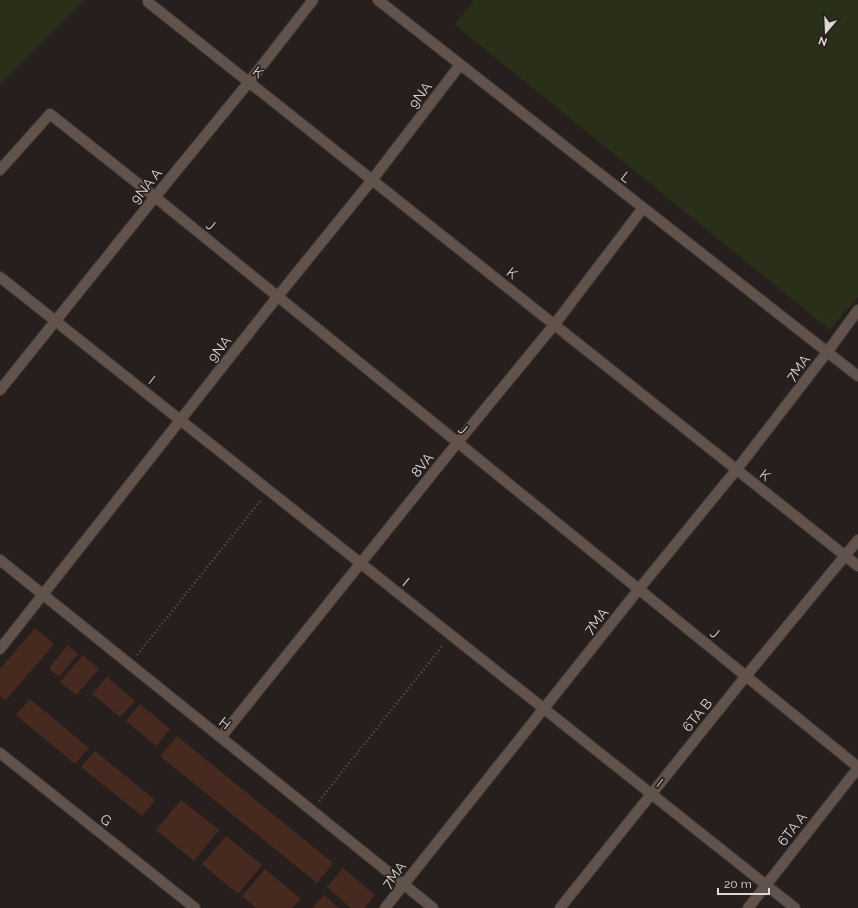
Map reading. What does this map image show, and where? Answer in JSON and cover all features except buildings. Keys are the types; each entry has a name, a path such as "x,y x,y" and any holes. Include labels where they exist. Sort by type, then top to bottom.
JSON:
{"street":[{"name":"9NA A","path":"0,390 249,82 313,0"},
{"name":"L","path":"378,0 460,66 828,351 858,376"},
{"name":"K","path":"148,2 858,566"},
{"name":"9NA","path":"0,649 278,296 372,180 460,66"},
{"name":"J","path":"0,170 50,114 278,296 858,768"},
{"name":"8VA","path":"221,737 554,324 643,208"},
{"name":"I","path":"0,277 795,908"},
{"name":"7MA","path":"386,908 639,589 736,470 858,310"},
{"name":"6TA B","path":"560,908 746,676 858,540"},
{"name":"H","path":"0,560 433,908"},
{"name":"G","path":"0,753 195,908"},
{"name":"6TA A","path":"748,908 858,768"}],"path":[{"path":"129,665 269,490"},
{"path":"311,811 451,635"}],"green space":[{"path":"0,0 85,0 0,85"},
{"path":"474,0 858,0 858,297 830,330 455,25"}]}
